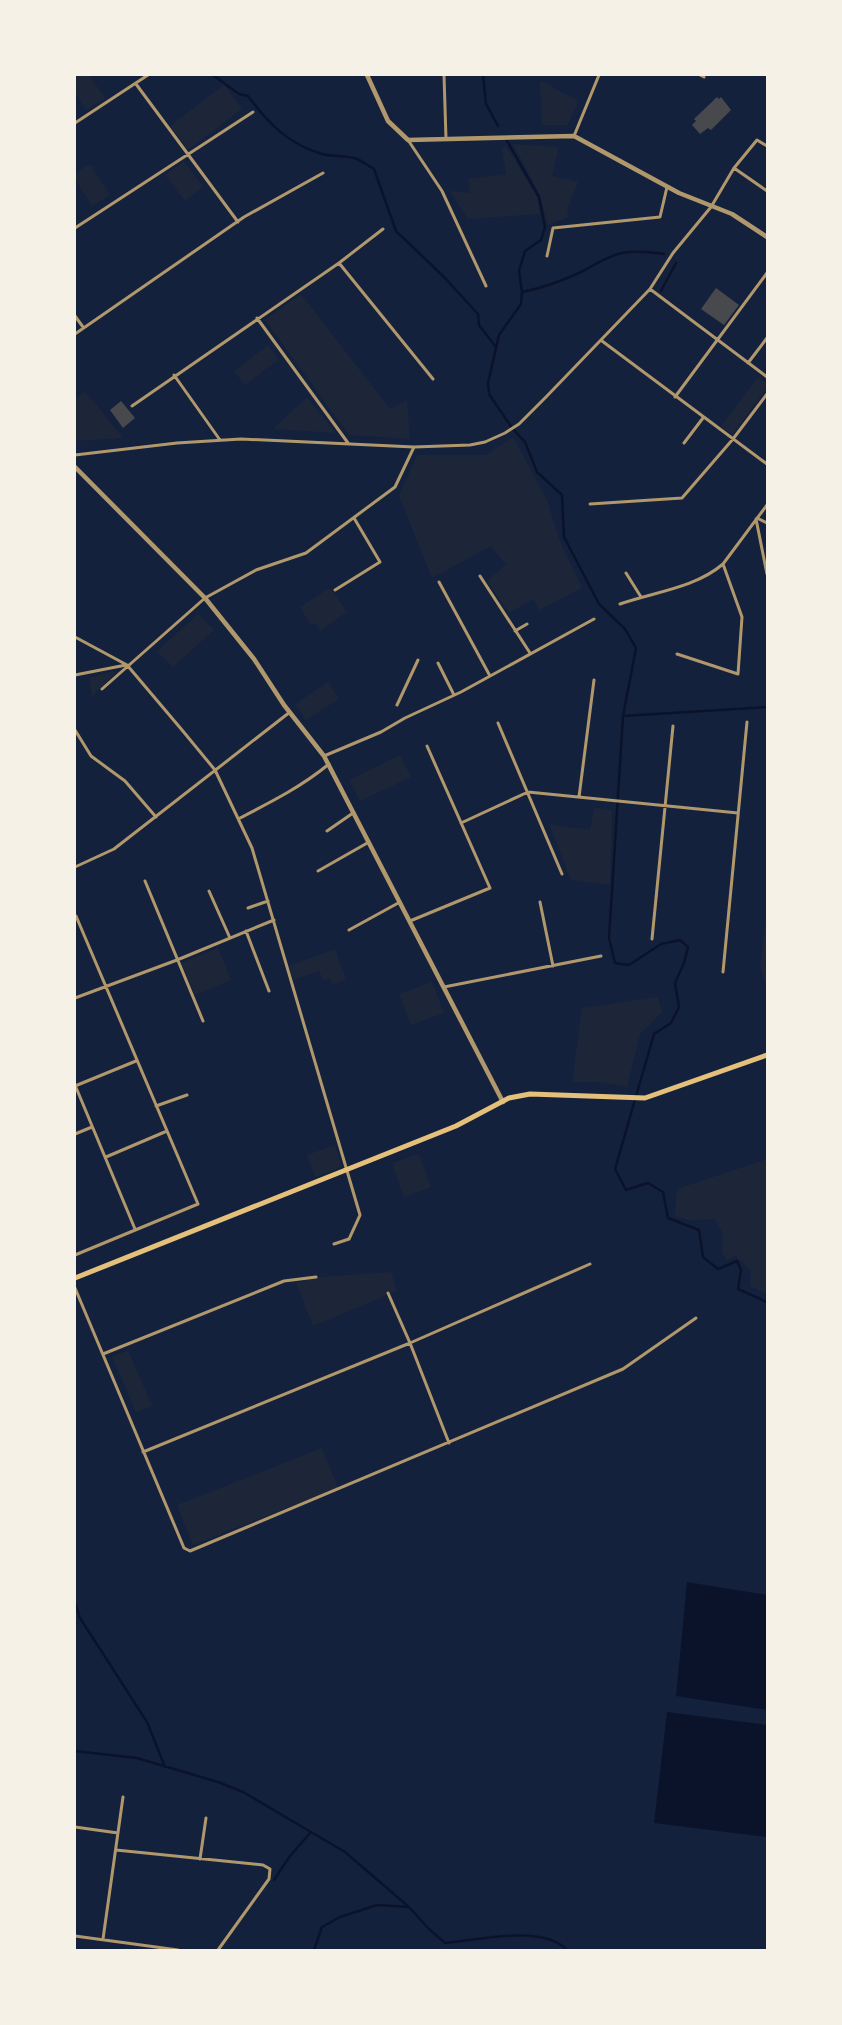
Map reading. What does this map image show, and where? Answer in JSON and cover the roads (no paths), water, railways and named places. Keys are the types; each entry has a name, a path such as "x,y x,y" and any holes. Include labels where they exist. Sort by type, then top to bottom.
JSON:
{"main road":[{"path":"75,1278 456,1126 503,1102 530,1094 641,1098 767,1055"}],"street":[{"path":"75,122 148,75"},
{"path":"367,75 388,121 408,140 442,191 486,286"},
{"path":"444,75 446,139"},
{"path":"574,136 599,75"},
{"path":"136,84 187,156 238,222"},
{"path":"75,228 253,112"},
{"path":"408,140 574,136 668,187 711,207 732,214 767,237"},
{"path":"75,455 220,440 261,439 414,447 476,444 505,433 519,424 602,341 650,289 674,253 711,207 734,168 756,140 767,146"},
{"path":"734,168 767,191"},
{"path":"75,334 238,222 323,173"},
{"path":"547,256 553,228 660,217 668,187"},
{"path":"132,406 174,375 339,263 383,229"},
{"path":"339,263 433,379"},
{"path":"674,397 767,273"},
{"path":"650,289 767,377"},
{"path":"75,316 83,327"},
{"path":"257,318 348,443"},
{"path":"748,363 767,338"},
{"path":"602,341 674,397 767,464"},
{"path":"174,375 220,440"},
{"path":"590,504 682,498 733,439 767,394"},
{"path":"684,443 703,418"},
{"path":"102,689 205,598 256,570 306,553 395,487 414,447"},
{"path":"75,467 205,598 254,659 290,712 324,756 503,1102"},
{"path":"620,604 666,592 714,571 723,564 767,505"},
{"path":"335,590 380,562 354,518"},
{"path":"756,518 767,523"},
{"path":"756,518 767,574"},
{"path":"677,654 738,674 742,617 723,564"},
{"path":"626,573 641,597"},
{"path":"480,576 530,653"},
{"path":"439,582 490,676"},
{"path":"324,756 381,732 454,695 594,619"},
{"path":"515,631 527,624"},
{"path":"75,637 127,665 215,770 240,818 252,848 274,920 360,1215 349,1239 334,1244"},
{"path":"397,705 418,660"},
{"path":"438,663 454,695"},
{"path":"75,675 127,665"},
{"path":"579,797 594,680"},
{"path":"75,867 114,849 290,712"},
{"path":"723,972 747,722"},
{"path":"498,723 562,874"},
{"path":"652,939 673,726"},
{"path":"75,730 91,756 125,781 156,817"},
{"path":"410,921 490,888 427,746"},
{"path":"240,818 276,800 329,764"},
{"path":"461,823 528,792 738,813"},
{"path":"326,831 354,813"},
{"path":"318,871 369,842"},
{"path":"145,881 203,1021"},
{"path":"209,891 230,938"},
{"path":"248,908 268,901"},
{"path":"349,930 400,902"},
{"path":"540,902 553,966"},
{"path":"75,1255 198,1204 76,916"},
{"path":"75,998 106,988 274,920"},
{"path":"246,931 270,991"},
{"path":"444,987 601,956"},
{"path":"135,1229 75,1086 136,1061"},
{"path":"156,1106 187,1095"},
{"path":"75,1134 92,1127"},
{"path":"106,1158 167,1131"},
{"path":"143,1452 410,1342 590,1264"},
{"path":"103,1354 284,1281 316,1277"},
{"path":"75,1288 184,1548 190,1552 623,1369 696,1318"},
{"path":"388,1294 410,1342 450,1443"},
{"path":"103,1939 123,1797"},
{"path":"200,1859 206,1818"},
{"path":"75,1827 118,1832"},
{"path":"116,1850 263,1865 270,1870 269,1878 218,1950"},
{"path":"75,1936 178,1950"}],"waterway":[{"path":"213,75 239,94 248,96 271,124 299,145 322,154 357,159 374,169 396,231 445,278 478,314 479,325 496,347"},
{"path":"483,75 486,104 498,126"},
{"path":"506,139 539,197 545,227 541,240 525,251 519,271 522,292 521,304 499,335 488,383 489,394 512,428 525,442 537,472 562,495 564,537 599,604 625,629 636,648 623,716 609,938 615,963 629,965 661,944 680,940 688,947 684,963 675,983 679,1007 671,1023 654,1034 615,1169 626,1190 648,1183 663,1192 668,1218 699,1230 703,1257 718,1269 737,1261 741,1270 738,1289 767,1302"},
{"path":"522,292 560,281 617,254 638,251 664,254"},
{"path":"661,291 676,263"},
{"path":"623,716 767,707"},
{"path":"75,1603 80,1618 147,1722 165,1767"},
{"path":"75,1751 137,1758 218,1782 243,1792 345,1852 409,1907 445,1943 492,1937 527,1936 556,1942 567,1950"},
{"path":"274,1880 290,1856 311,1832"},
{"path":"314,1950 322,1927 340,1917 377,1905 409,1907"}]}
